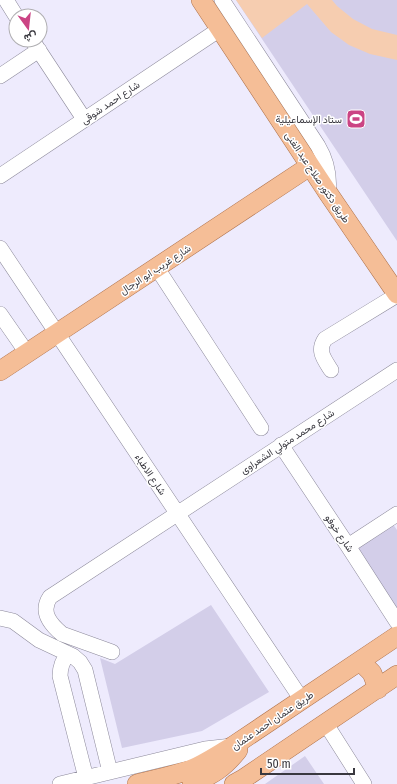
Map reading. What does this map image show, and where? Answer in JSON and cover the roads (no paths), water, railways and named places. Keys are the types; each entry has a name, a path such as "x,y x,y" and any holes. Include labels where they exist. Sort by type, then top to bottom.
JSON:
{"main road":[{"name":"طريق دكتور صلاح عبد الغنى","path":"201,0 310,166 397,294"},
{"name":"شارع غريب ابو الرجال","path":"0,371 310,166"},
{"name":"طريق عثمان احمد عثمان","path":"137,784 193,769 240,741 397,636"},
{"path":"360,661 372,673 376,680 378,689"},
{"path":"239,782 397,675"},
{"path":"192,784 215,773 225,765 240,741"}],"street":[{"path":"222,0 321,150 328,173 328,193"},
{"name":"شارع احمد شوقى","path":"0,176 220,29"},
{"path":"0,76 32,48"},
{"path":"37,48 84,119"},
{"name":"شارع الاطباء","path":"0,248 302,700"},
{"path":"157,268 262,428"},
{"path":"330,370 321,354 322,343 325,339 397,294"},
{"path":"0,314 27,353"},
{"name":"شارع محمد متولي الشعراوى","path":"112,652 62,634 52,624 45,611 46,603 50,596 397,370"},
{"name":"شارع خوفو","path":"281,445 397,622"},
{"path":"348,546 395,520"},
{"path":"0,618 13,621 33,636 80,662 85,670 110,772"},
{"path":"68,654 61,666 60,676 86,778"},
{"path":"326,724 364,784"},
{"path":"60,784 240,741"}],"place":[{"name":"ستاد الإسماعيلية","path":"356,119"}]}
